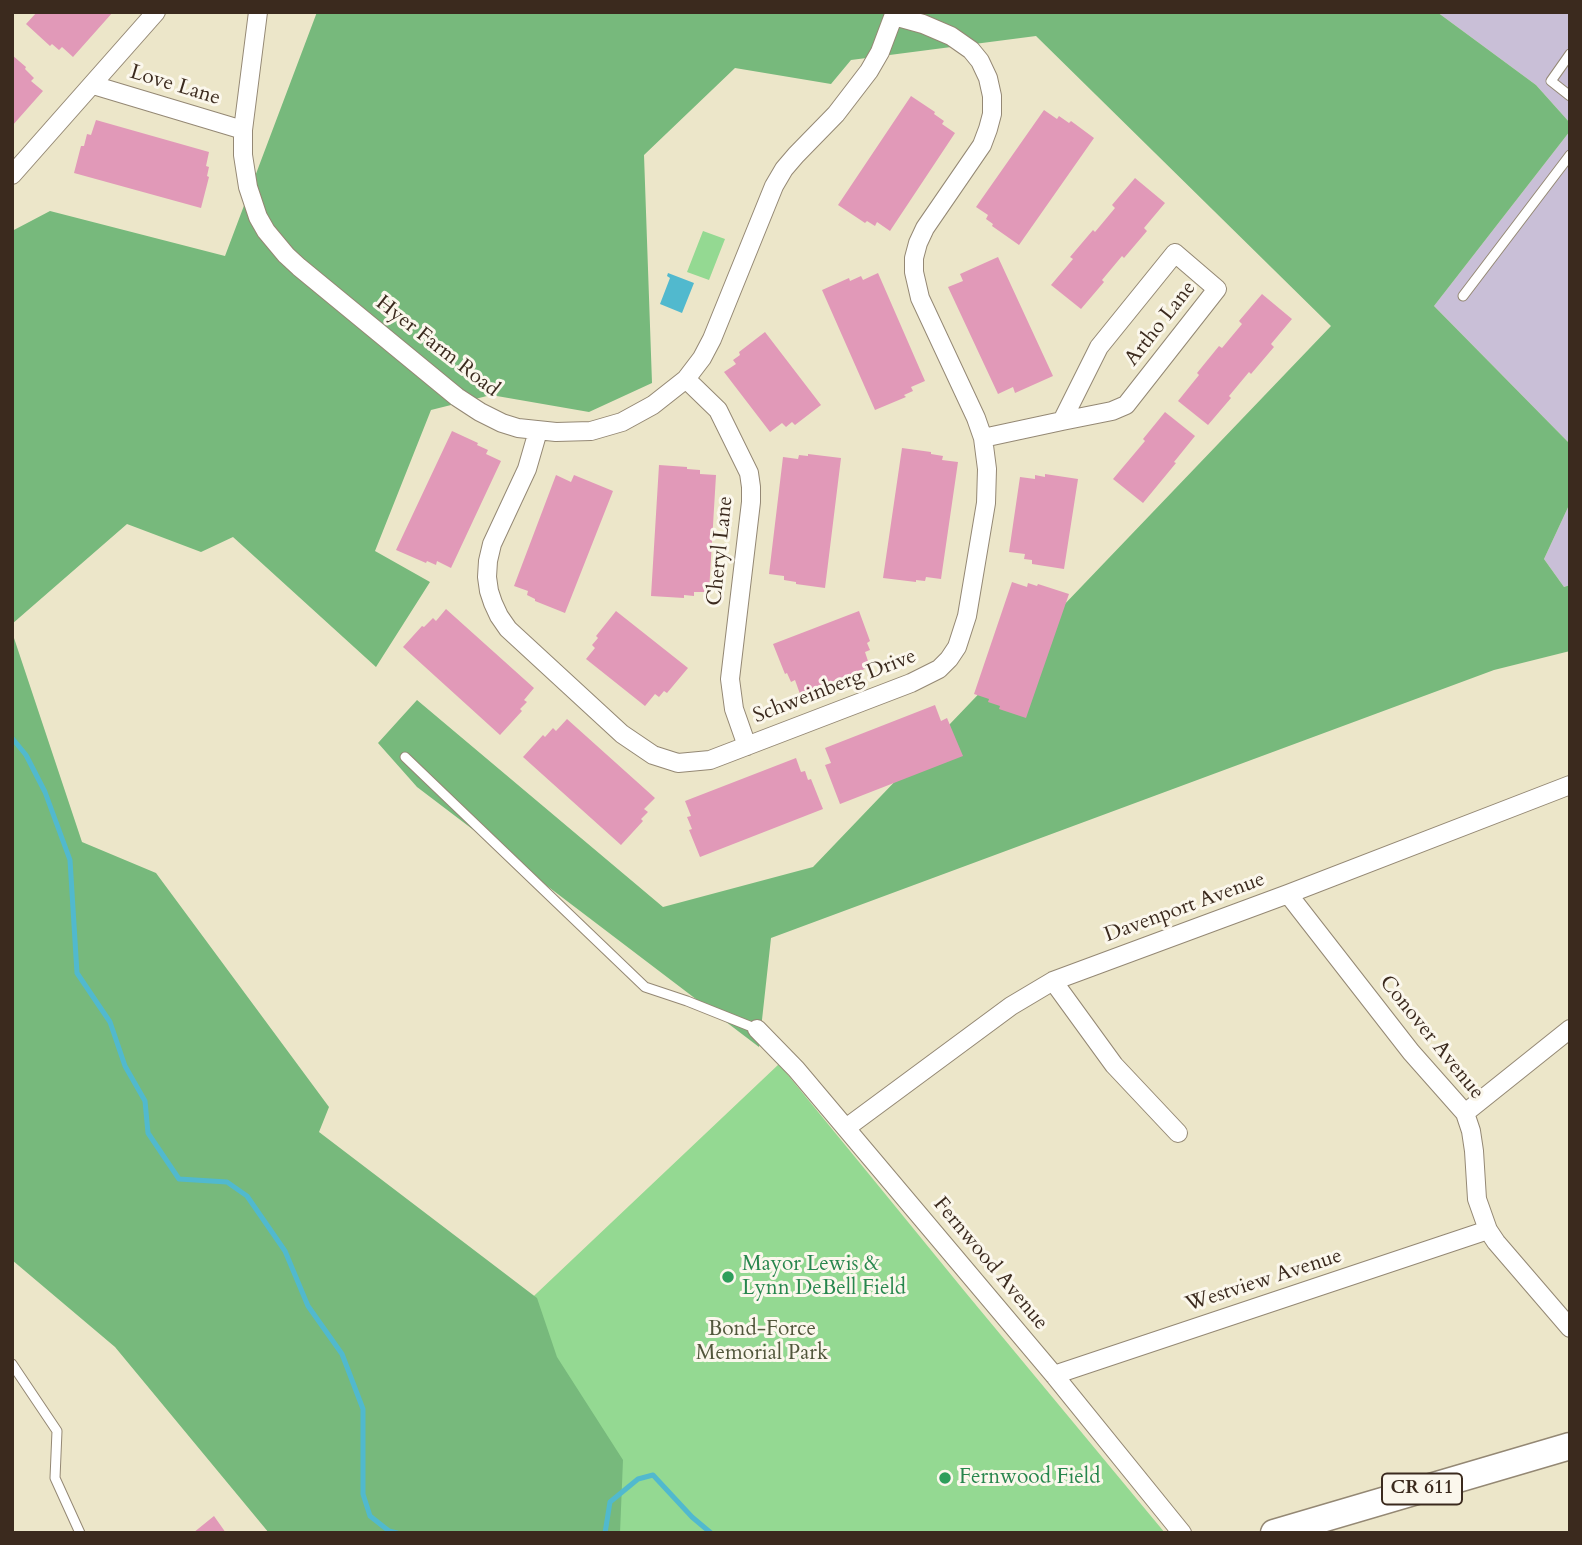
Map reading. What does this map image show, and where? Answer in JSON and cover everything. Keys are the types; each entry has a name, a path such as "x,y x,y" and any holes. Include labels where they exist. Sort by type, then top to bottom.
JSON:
{"main road":[{"name":"CR 611","path":"1274,1533 1570,1446"}],"street":[{"path":"12,175 156,12"},
{"name":"Hyer Farm Road","path":"258,12 243,130 243,155 244,171 253,202 266,231 286,256 457,397 480,412 519,428 576,432 622,422 653,405 686,379 702,358 774,186 796,155 836,114 869,71 880,52 894,14"},
{"name":"Schweinberg Drive","path":"538,431 527,469 492,544 488,561 489,591 499,616 508,629 622,734 653,755 678,763 710,760 911,684 939,669 949,659 957,647 967,616 986,503 988,469 983,438 976,418 920,298 914,258 925,228 982,145 992,114 992,96 988,78 971,50 951,36 894,14"},
{"name":"Love Lane","path":"93,85 243,130"},
{"name":"Artho Lane","path":"983,438 1112,411 1126,405 1217,289 1175,253 1099,347 1062,421"},
{"name":"Cheryl Lane","path":"686,379 718,410 749,473 751,502 730,680 734,709 747,746"},
{"name":"Davenport Avenue","path":"846,1128 1011,1006 1053,981 1570,786"},
{"name":"Conover Avenue","path":"1288,894 1411,1052 1465,1113 1471,1131 1478,1199 1488,1230 1570,1328"},
{"path":"1053,981 1114,1065 1178,1133"},
{"name":"Fernwood Avenue","path":"757,1029 796,1069 846,1128 1054,1375 1182,1533"},
{"path":"1465,1113 1570,1029"},
{"name":"Westview Avenue","path":"1054,1375 1488,1230"}],"lane":[{"path":"1570,54 1551,81 1570,96"},
{"path":"1463,296 1570,155"},
{"path":"405,757 645,987 757,1029"},
{"path":"12,1364 57,1431 55,1478 80,1533"}],"shaded area":[{"path":"1437,12 1570,12 1570,123 1536,85"},
{"path":"1570,131 1570,444 1434,306"},
{"path":"1570,503 1570,585 1564,587 1544,559"}],"green space":[{"path":"317,12 1437,12 1536,85 1570,123 1570,131 1434,306 1570,444 1570,503 1544,559 1564,587 1570,585 1570,651 1494,670 771,938 759,1047 417,787 378,743 417,700 663,907 813,867 1331,326 1036,36 851,60 831,84 735,68 644,155 652,383 589,412 491,395 431,410 375,551 430,582 376,667 233,537 201,552 127,524 12,624 12,231 50,211 225,256"},
{"path":"703,231 725,239 709,280 687,272"},
{"path":"12,632 82,842 156,873 329,1107 319,1132 537,1298 557,1357 623,1460 620,1533 269,1533 115,1347 12,1260"},
{"name":"Bond-Force Memorial Park","path":"779,1064 1165,1533 421,1533 500,1328"}],"water":[{"path":"668,273 694,283 682,313 660,304 670,278"}],"building":[{"path":"37,12 113,12 73,57 62,47 59,50 52,44 50,46 26,24"},
{"path":"12,55 26,67 34,78 31,81 43,91 12,126"},
{"path":"911,96 935,112 934,114 944,121 942,124 955,133 890,231 877,222 875,226 867,221 865,223 838,205"},
{"path":"1044,110 1057,119 1059,116 1069,123 1071,121 1094,138 1019,245 992,226 986,219 988,215 976,207"},
{"path":"96,120 209,152 206,166 209,167 209,177 201,208 74,173 81,146 84,146 87,134 91,135"},
{"path":"1135,178 1165,203 1144,228 1147,231 1124,258 1122,256 1081,309 1051,285 1073,259 1070,257 1115,208 1112,205"},
{"path":"998,257 1053,376 1015,393 1013,387 998,394 948,287 963,281 960,274"},
{"path":"878,273 925,381 911,387 913,391 904,395 906,397 875,410 822,290 849,278 850,281 861,276 863,280"},
{"path":"1262,294 1292,319 1271,344 1274,347 1251,374 1249,372 1208,425 1178,401 1219,346 1222,348 1242,324 1239,321"},
{"path":"765,332 821,405 795,425 792,422 786,427 782,423 770,432 724,372 736,364 733,360 740,355 739,352"},
{"path":"1165,412 1195,436 1143,503 1113,479"},
{"path":"452,431 478,443 477,445 488,450 486,454 501,461 451,568 437,561 436,565 427,561 426,563 396,550"},
{"path":"902,448 931,452 943,456 942,460 958,462 941,579 926,577 925,581 916,582 883,578"},
{"path":"799,455 841,458 825,588 796,584 784,580 784,576 769,574 783,457 798,459"},
{"path":"659,465 687,467 700,470 700,474 716,475 709,592 694,592 694,596 684,595 684,598 651,596"},
{"path":"1045,474 1078,479 1064,569 1032,564 1032,560 1024,559 1025,554 1009,552 1020,477 1035,479 1035,475 1045,477"},
{"path":"556,475 571,482 574,475 613,491 565,613 535,601 527,595 528,591 514,586"},
{"path":"1012,582 1027,587 1028,583 1038,584 1069,594 1026,718 999,709 1000,706 988,702 989,699 974,694"},
{"path":"446,609 534,688 524,700 527,702 520,709 522,711 500,735 403,647 422,626 433,618 436,621"},
{"path":"616,611 688,668 667,693 664,691 659,697 655,694 645,706 586,659 595,648 592,645 598,638 596,636"},
{"path":"859,611 870,641 867,643 870,650 865,652 870,667 800,694 795,680 791,682 787,673 785,674 773,644"},
{"path":"935,705 941,721 947,718 963,756 840,804 825,765 831,763 825,748"},
{"path":"567,719 655,798 644,809 648,812 641,819 643,821 621,845 523,757 543,735 545,737 553,728 556,731"},
{"path":"796,758 801,772 805,771 808,780 811,779 823,809 700,857 689,830 692,829 687,817 691,816 685,801"},
{"path":"214,1516 226,1533 193,1533"}],"waterway":[{"path":"12,738 26,755 45,792 70,860 77,973 110,1022 125,1066 145,1101 148,1133 179,1179 227,1182 247,1196 285,1251 308,1306 342,1354 363,1409 363,1494 370,1516 389,1531 397,1533"},
{"path":"605,1533 610,1502 638,1479 653,1475 692,1517 711,1533"}],"place":[{"name":"Mayor Lewis & Lynn DeBell Field","path":"728,1277"},
{"name":"Fernwood Field","path":"945,1478"}]}
